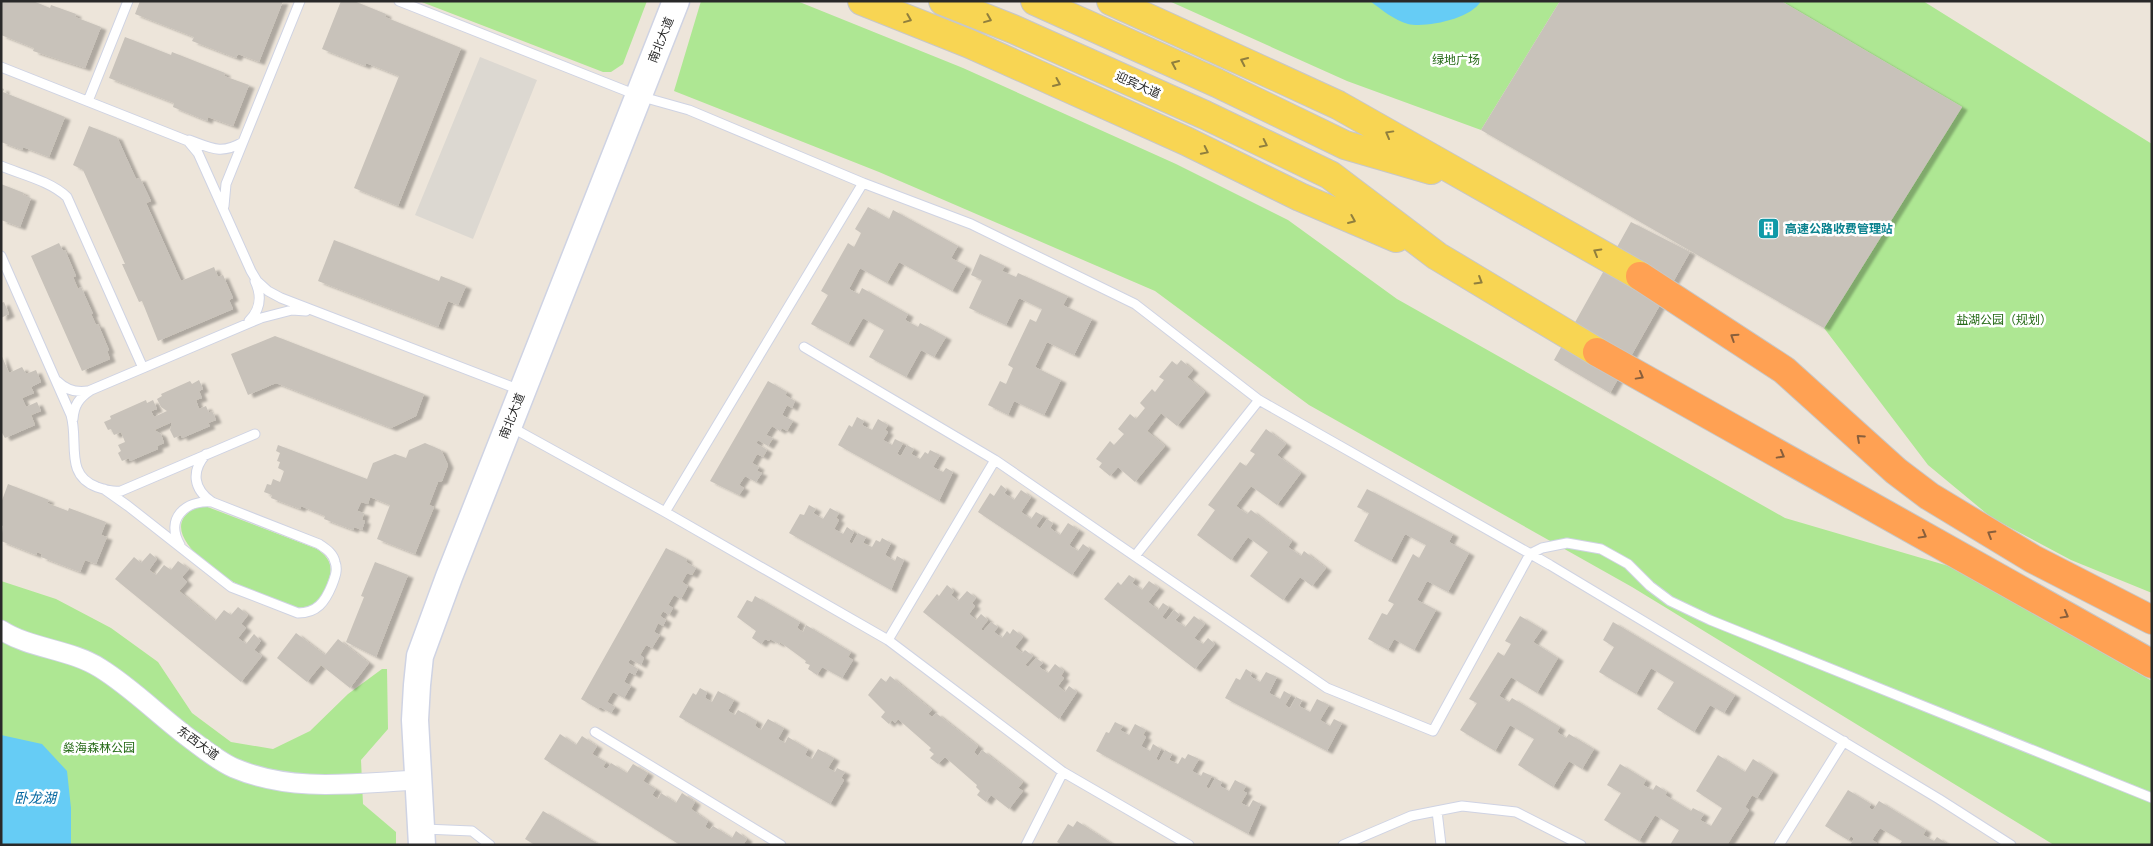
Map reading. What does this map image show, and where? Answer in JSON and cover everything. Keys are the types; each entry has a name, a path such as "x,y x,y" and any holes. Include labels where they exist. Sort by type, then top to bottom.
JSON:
{"highway":[{"path":"1640,276 1784,370 1896,471 1929,496 2033,559 2152,620"},
{"path":"1597,352 2152,664"},
{"path":"2033,559 2152,608"},
{"path":"2116,644 2152,657"}],"main road":[{"path":"862,1 970,44 1186,141 1300,197 1437,256 1597,352"},
{"name":"迎宾大道","path":"943,1 1013,29 1330,175 1437,256"},
{"path":"1035,1 1217,83 1345,145 1477,184"},
{"path":"1111,1 1338,106 1640,276"}],"street":[{"name":"南北大道","path":"422,837 415,720 420,656 676,1"},
{"name":"东西大道","path":"1,630 16,639 66,654 98,667 131,689 192,741 232,768 267,780 310,786 418,780"}],"lane":[{"path":"88,101 128,1"},
{"path":"224,212 226,184 300,1"},
{"path":"399,1 639,96 689,110 863,183 971,224 1135,304 1259,400 1530,554 1844,742 2011,845"},
{"path":"1,67 212,149 223,151 243,142"},
{"path":"181,137 193,146 198,153 258,287 259,306 256,314 245,325"},
{"path":"1,166 60,190 67,197 143,368"},
{"path":"665,512 863,183"},
{"path":"1,256 73,422"},
{"path":"251,272 257,281 268,291 318,313 522,391"},
{"path":"255,434 121,491 112,492 91,485 78,474 75,464 73,422 76,404 82,396 91,390 276,313 292,310 318,313"},
{"path":"804,347 995,460 1327,688 1433,731 1530,554 1542,548 1567,543 1601,549 1628,564 1650,586 1670,601 1710,620 2152,798"},
{"path":"56,380 71,390 81,392 91,390"},
{"path":"1135,556 1259,400"},
{"path":"509,426 665,512 888,640 1063,772 1189,845"},
{"path":"104,490 128,506 231,587 290,611 305,613 313,611 326,598 336,570 336,562 328,549 212,502 203,496 198,489 196,470 199,462 206,454"},
{"path":"888,640 995,460"},
{"path":"181,548 175,528 179,514 197,502 212,502"},
{"path":"595,732 781,845"},
{"path":"1779,845 1844,742"},
{"path":"1026,845 1063,772"},
{"path":"1343,845 1412,816 1462,806 1516,812 1580,845"},
{"path":"1437,811 1441,845"},
{"path":"422,837 472,832 490,845"}],"green space":[{"path":"419,1 647,1 623,64 611,72 603,72"},
{"path":"701,1 797,1 963,68 1176,164 1288,220 1397,299 1785,518 1952,567 2152,681 2152,845 2054,845 1632,587 1309,405 1155,291 879,172 674,91"},
{"name":"绿地广场","path":"1169,1 1560,1 1481,130 1347,81"},
{"name":"盐湖公园（规划）","path":"1781,1 1923,1 2152,144 2152,593 2071,560 1992,518 1928,465 1824,328 1962,107"},
{"path":"205,506 321,552 329,562 330,576 321,598 312,606 298,607 277,602 228,579 206,563 189,546 181,530 187,514 194,509"},
{"name":"燊海森林公园","path":"1,581 56,599 111,628 158,662 192,713 231,742 273,749 310,731 348,694 382,669 387,669 388,729 361,760 363,804 396,832 396,845 1,845"}],"shaded area":[{"path":"480,57 537,80 473,239 415,215"}],"water":[{"path":"1370,1 1481,1 1468,13 1448,21 1416,25 1398,20"},
{"name":"卧龙湖","path":"1,735 42,744 67,771 71,808 71,845 1,845"}],"building":[{"path":"1,1 33,1 50,8 51,5 76,14 75,17 101,27 85,68 33,51 34,48 1,35"},
{"path":"140,1 283,1 259,62 238,54 236,58 192,41 194,37 135,14"},
{"path":"341,1 354,1 386,14 385,17 461,48 398,206 354,188 399,76 366,63 365,66 322,49"},
{"name":"高速公路收费管理站","path":"1560,1 1781,1 1962,107 1824,328 1481,130"},
{"path":"125,37 171,55 172,52 225,73 224,76 249,85 233,126 208,117 207,121 173,107 174,103 109,78"},
{"path":"1,88 4,89 3,92 65,117 49,157 23,147 22,150 1,142"},
{"path":"89,126 117,137 136,179 140,178 151,201 146,203 181,281 214,267 218,277 223,275 233,298 229,300 233,309 158,341 142,301 139,302 122,264 125,264 83,170 73,165"},
{"path":"1,184 24,193 23,195 31,198 20,227 1,220"},
{"path":"868,207 889,219 893,210 958,246 951,258 966,266 952,291 899,262 887,283 860,268 849,289 859,294 862,288 908,314 905,320 918,327 920,323 946,337 934,357 921,350 906,377 869,357 884,330 863,318 848,344 811,324 828,295 821,291 848,243 854,247 861,233 855,229"},
{"path":"1631,222 1690,252 1610,393 1554,360"},
{"path":"334,240 439,281 441,276 466,286 458,305 448,301 438,327 318,281"},
{"path":"59,243 63,251 65,250 76,276 73,277 78,289 81,287 93,314 91,314 96,325 98,324 109,350 107,351 110,359 82,371 31,256"},
{"path":"980,254 1005,266 1002,271 1016,277 1018,273 1068,296 1063,305 1092,319 1074,355 1047,342 1035,367 1061,380 1044,415 1014,401 1008,415 988,405 1000,381 1006,384 1013,368 1008,365 1030,319 1036,322 1042,309 1019,298 1006,325 969,308 982,280 971,275"},
{"path":"4,302 9,314 1,318 1,303"},
{"path":"275,336 424,394 416,416 391,428 276,383 248,395 231,354"},
{"path":"1,354 9,373 22,367 26,374 36,370 41,382 31,387 34,393 22,398 26,407 37,402 41,411 31,415 35,425 5,438 1,431"},
{"path":"1181,360 1193,370 1187,377 1205,392 1177,426 1161,413 1147,431 1165,446 1135,482 1118,467 1110,476 1099,467 1102,463 1096,459 1110,441 1114,445 1124,434 1118,429 1130,414 1136,419 1145,408 1140,403 1152,389 1155,392 1164,380 1159,377 1172,361 1177,365"},
{"path":"199,380 203,389 199,391 202,398 196,400 199,409 206,406 209,413 212,411 216,420 208,423 210,426 182,438 181,435 174,438 170,430 172,422 154,430 161,434 164,443 157,446 158,449 130,461 129,458 122,461 118,453 121,451 118,445 125,442 121,432 114,435 111,429 108,430 104,422 111,419 110,416 146,400 147,403 153,400 157,409 151,411 154,417 167,411 161,407 157,399 162,396 161,394 190,381 192,384"},
{"path":"768,381 787,392 785,395 795,401 792,408 787,405 782,415 793,421 787,431 782,428 780,431 772,426 766,435 773,438 768,446 758,440 756,443 767,450 763,457 757,454 752,463 759,467 757,471 762,473 756,482 745,476 739,485 744,488 739,495 710,481"},
{"path":"857,417 864,421 862,425 872,430 878,419 888,425 885,430 888,432 883,440 892,445 895,439 903,443 897,454 901,456 907,445 914,449 911,454 920,459 925,452 928,454 930,450 940,455 933,467 943,472 946,468 953,472 939,501 838,445 849,425 852,427"},
{"path":"1266,429 1286,444 1277,455 1301,473 1277,505 1251,486 1236,506 1247,514 1251,510 1292,541 1288,547 1301,556 1304,551 1326,568 1312,586 1300,577 1283,600 1250,576 1268,552 1248,537 1231,560 1197,535 1215,510 1208,505 1240,462 1246,466 1255,454 1250,451"},
{"path":"425,443 441,450 448,465 442,481 438,482 429,505 434,507 415,554 377,539 390,505 370,497 368,504 361,502 357,511 364,513 362,520 365,521 362,530 354,527 353,530 324,519 325,516 301,506 300,509 271,498 272,495 264,492 267,484 271,485 273,479 280,482 284,471 278,468 280,462 277,461 280,453 276,451 278,445 367,479 373,463 395,454 406,458 409,450"},
{"path":"8,484 49,500 47,503 68,511 69,508 106,522 101,535 107,537 96,564 85,560 80,572 41,557 42,554 37,552 36,555 1,541 3,526 1,525 1,503"},
{"path":"1001,485 1007,490 1004,493 1014,500 1021,490 1031,497 1021,512 1031,519 1036,512 1043,516 1036,526 1040,529 1047,519 1053,523 1050,528 1060,535 1068,523 1079,530 1069,545 1078,551 1083,544 1090,549 1072,575 978,512 990,493 994,496"},
{"path":"1367,489 1453,534 1449,542 1469,553 1448,592 1427,581 1417,600 1436,610 1414,650 1394,639 1388,650 1368,639 1382,613 1387,615 1394,604 1388,601 1413,554 1419,558 1426,545 1405,534 1391,561 1354,541 1369,513 1357,507"},
{"path":"809,505 816,509 813,513 823,519 830,508 839,513 836,518 839,520 834,529 843,534 847,527 854,532 849,542 852,544 858,533 866,537 863,543 872,547 876,540 880,542 882,538 891,543 885,555 895,561 897,556 904,560 891,590 789,533 800,514 804,515"},
{"path":"666,548 687,559 686,562 696,568 692,575 687,573 682,582 688,586 681,599 674,595 668,605 673,608 669,615 663,611 660,616 666,620 663,626 658,623 654,632 660,635 652,648 646,645 640,655 644,658 641,665 630,659 628,663 638,669 635,675 629,672 624,682 631,686 624,698 613,692 607,702 615,707 611,713 600,707 598,709 581,699"},
{"path":"150,553 157,559 149,570 156,575 164,565 171,570 178,561 189,569 182,577 187,582 179,591 215,621 224,610 231,615 238,607 248,615 241,624 246,628 238,638 246,644 254,634 261,641 254,650 262,656 241,682 115,579 134,557 141,563"},
{"path":"375,562 408,575 376,657 346,642 364,597 361,596"},
{"path":"1129,575 1135,579 1132,583 1142,590 1149,581 1159,588 1148,602 1158,610 1163,603 1169,607 1162,617 1166,620 1174,610 1180,615 1175,620 1185,627 1194,616 1205,624 1194,638 1203,644 1208,638 1215,644 1195,669 1104,599 1118,582 1121,585"},
{"path":"947,585 954,591 951,595 958,601 967,591 976,598 972,603 975,606 969,614 976,620 981,614 988,620 981,629 983,631 991,622 998,627 994,632 1002,638 1007,631 1010,634 1013,629 1023,637 1015,647 1022,653 1025,650 1033,656 1025,665 1028,667 1036,658 1043,663 1039,667 1048,673 1055,664 1064,671 1061,676 1064,678 1058,686 1065,692 1069,686 1077,692 1059,719 923,612"},
{"path":"755,596 800,622 797,628 803,632 806,625 851,652 848,657 853,660 842,678 822,667 817,675 808,669 810,665 805,663 806,661 780,642 779,644 770,639 769,641 765,639 761,644 752,638 756,631 737,617 747,600 752,602"},
{"path":"1520,616 1542,629 1533,642 1558,658 1537,693 1511,677 1499,696 1509,702 1512,698 1560,727 1557,732 1566,738 1569,734 1594,749 1582,769 1569,761 1553,787 1518,765 1534,739 1510,725 1495,751 1460,730 1477,703 1469,699 1498,652 1504,656 1511,644 1505,641"},
{"path":"1613,622 1735,695 1724,713 1710,705 1694,732 1657,709 1674,682 1651,668 1636,694 1599,672 1614,647 1603,640"},
{"path":"296,633 325,655 338,639 369,663 350,688 321,665 307,682 277,658"},
{"path":"1246,669 1252,673 1250,676 1260,682 1266,672 1277,677 1269,693 1280,699 1284,691 1291,695 1285,705 1290,708 1296,697 1302,700 1299,706 1310,712 1317,699 1329,705 1320,720 1330,726 1334,719 1342,723 1327,751 1225,698 1236,678 1240,680"},
{"path":"890,676 932,710 928,714 932,717 936,713 978,746 974,752 978,756 982,750 1023,782 1018,788 1023,791 1009,809 991,795 986,802 977,795 980,791 976,787 977,785 945,757 938,764 930,758 934,754 929,750 931,748 898,719 895,723 892,720 889,724 881,717 885,712 868,695 881,678 886,682"},
{"path":"700,688 707,692 705,698 712,702 718,691 734,700 728,711 735,715 738,710 757,721 755,726 761,730 768,719 784,728 778,739 785,743 788,737 808,749 805,755 812,759 818,749 834,758 828,768 835,772 837,768 845,772 841,778 844,780 830,804 679,717 693,693 696,695"},
{"path":"1115,722 1123,726 1120,730 1129,735 1135,724 1146,730 1143,735 1146,737 1141,746 1150,751 1153,744 1161,749 1156,759 1159,761 1165,750 1172,754 1169,760 1178,764 1182,757 1185,759 1188,754 1199,759 1192,771 1201,776 1203,772 1212,776 1206,787 1209,789 1215,778 1222,782 1220,786 1229,791 1235,780 1246,786 1243,791 1247,793 1241,803 1249,807 1253,800 1261,804 1248,834 1096,751 1106,732 1109,733"},
{"path":"560,734 576,745 582,736 597,746 592,754 606,762 603,767 607,769 611,763 627,773 633,764 648,773 643,781 656,789 652,795 658,799 661,793 676,803 682,793 695,802 691,809 708,821 705,827 710,830 713,826 732,838 736,831 747,839 743,845 680,845 544,759"},
{"path":"1718,755 1745,772 1753,759 1773,772 1757,798 1752,795 1745,807 1749,810 1727,845 1670,845 1679,830 1655,815 1639,841 1604,820 1621,793 1607,785 1620,764 1646,780 1643,785 1653,790 1656,785 1667,792 1665,795 1691,811 1693,808 1704,814 1700,820 1711,826 1722,808 1696,791"},
{"path":"1848,790 1871,804 1869,808 1873,810 1879,801 1926,830 1923,835 1934,841 1937,837 1949,845 1899,845 1902,841 1880,828 1872,840 1877,843 1876,845 1850,845 1854,839 1851,836 1848,840 1825,826"},
{"path":"543,811 600,845 535,845 525,839"},
{"path":"1077,821 1114,845 1062,845 1057,842 1068,824 1073,827"}],"place":[{"name":"高速公路收费管理站","path":"1769,229"}]}
